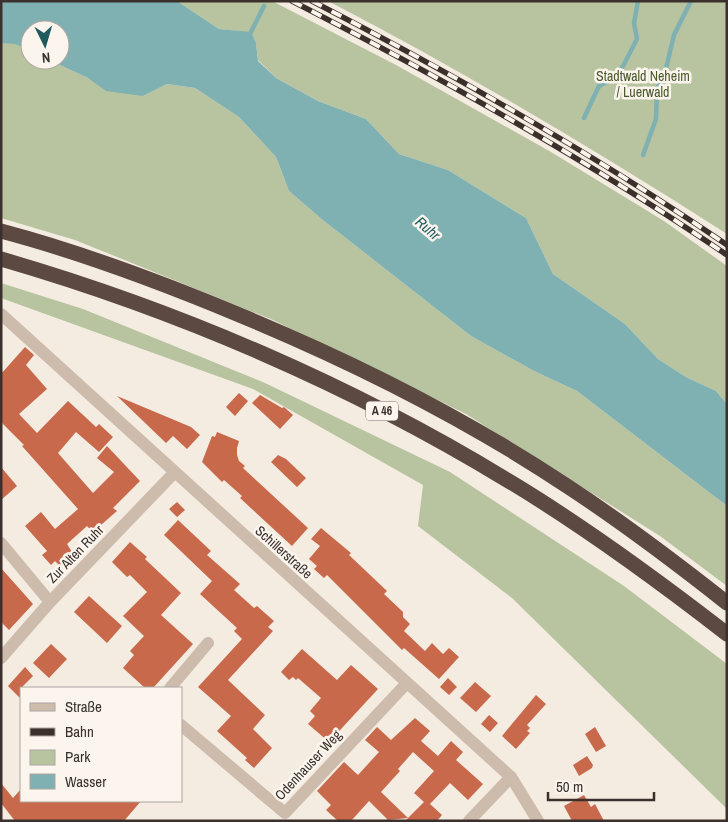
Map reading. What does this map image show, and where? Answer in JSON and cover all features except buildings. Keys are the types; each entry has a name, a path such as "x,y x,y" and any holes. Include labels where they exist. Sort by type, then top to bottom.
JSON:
{"highway":[{"name":"A 46","path":"1,231 93,258 199,298 380,378 468,426 566,485 658,549 727,603"},
{"name":"A 46","path":"1,260 51,274 158,312 262,354 362,401 458,451 547,505 644,570 727,634"}],"street":[{"name":"Schillerstraße","path":"1,314 406,684 511,777 538,821"},
{"name":"Zur Alten Ruhr","path":"1,658 50,602 174,473"},
{"path":"1,543 50,602"},
{"path":"171,687 208,643"},
{"name":"Odenhauser Weg","path":"182,726 285,814 406,684"},
{"path":"470,821 511,777"}],"green space":[{"path":"177,1 272,1 396,65 551,152 664,221 727,266 727,404 716,391 686,377 658,359 625,324 553,274 526,218 448,170 399,154 366,119 318,101 276,78 258,60 256,43 238,31 219,29"},
{"name":"Stadtwald Neheim / Luerwald","path":"328,1 727,1 727,234 530,113"},
{"path":"1,37 20,46 20,70 70,70 88,78 143,96 167,84 195,88 239,117 276,157 289,191 324,221 471,336 534,371 577,391 727,506 727,586 660,536 466,414 273,320 75,240 1,218"},
{"path":"1,283 83,309 265,383 450,472 624,586 727,664 727,809 512,598 418,526 423,485 253,389 1,298"}],"water":[{"name":"Ruhr","path":"1,1 177,1 219,29 251,32 256,43 258,61 276,78 318,101 366,119 399,154 448,170 526,218 553,274 625,324 658,359 686,377 716,391 727,404 727,506 577,391 534,371 471,336 324,221 289,191 276,157 239,117 195,88 167,84 143,96 106,91 88,78 70,70 70,20 20,20 20,46 1,43"}],"waterway":[{"path":"584,118 599,86 614,78 623,66 637,39 634,23 638,1"},
{"path":"643,155 656,119 657,88 663,81 674,35 691,1"},
{"path":"249,36 264,6"}],"railway":[{"path":"292,1 514,121 621,186 727,255"},
{"path":"312,1 471,87 575,147 727,245"}]}
